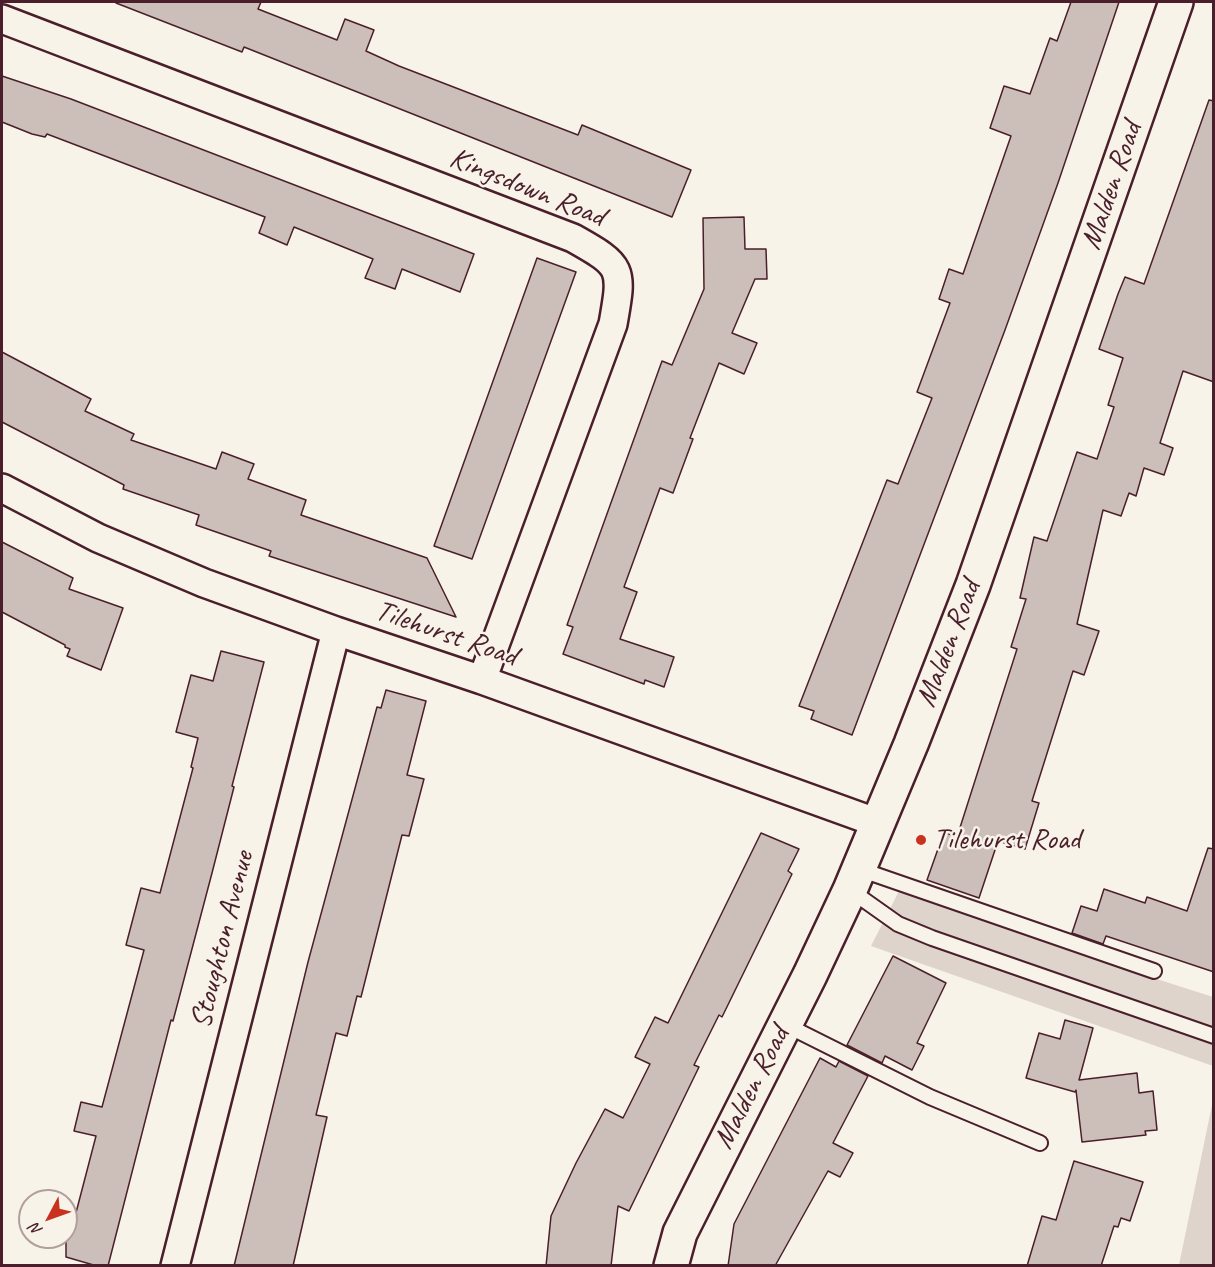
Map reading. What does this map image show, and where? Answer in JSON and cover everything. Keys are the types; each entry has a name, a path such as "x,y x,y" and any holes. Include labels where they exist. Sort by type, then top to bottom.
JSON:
{"main road":[{"name":"Malden Road","path":"671,1266 680,1233 854,879 911,744 973,585 1176,2"}],"street":[{"name":"Kingsdown Road","path":"2,19 573,238 604,256 615,269 620,285 613,324 482,680"},
{"name":"Tilehurst Road","path":"2,488 98,538 204,583 336,631 482,680 878,823"},
{"name":"Stoughton Avenue","path":"175,1266 336,631"}],"lane":[{"path":"854,879 1154,971"},
{"path":"854,879 898,924 932,938 1214,1036"},
{"path":"784,1024 930,1097 1040,1143"}],"shaded area":[{"path":"900,889 1069,951 1213,997 1213,1066 871,946"},
{"path":"1213,1100 1213,1265 1179,1265"}],"building":[{"path":"117,2 261,2 258,9 337,40 345,19 374,30 366,51 399,66 578,135 582,125 691,170 672,217 244,47 242,52"},
{"path":"1071,2 1119,2 1058,183 1005,330 852,735 811,719 814,711 799,706 887,480 898,484 932,398 917,392 950,303 939,299 949,269 963,274 1011,136 990,128 1004,86 1030,94 1050,38 1057,41"},
{"path":"2,76 71,99 474,254 460,292 402,269 395,289 365,278 373,259 294,227 287,245 259,233 265,217 47,134 45,137 32,134 2,122"},
{"path":"1209,100 1214,101 1214,382 1183,371 1160,443 1173,448 1164,475 1144,468 1136,496 1129,493 1121,516 1103,510 1077,624 1099,631 1084,675 1073,671 1032,801 1039,803 1025,849 998,841 979,898 927,880 944,832 957,837 1017,649 1011,647 1026,599 1020,598 1034,537 1047,541 1077,452 1097,459 1114,407 1108,405 1123,358 1099,349 1118,294 1125,277 1144,284"},
{"path":"744,217 745,249 766,249 767,279 755,279 732,333 757,343 744,374 719,363 690,438 693,439 673,493 660,488 624,587 637,592 620,639 674,657 664,687 645,680 644,684 563,654 573,627 567,625 662,361 672,365 704,289 703,218"},
{"path":"537,258 576,272 472,559 434,546"},
{"path":"2,352 91,399 85,411 134,434 131,440 216,469 222,452 254,464 248,479 306,500 301,515 427,558 456,617 269,556 271,551 196,525 199,515 123,489 124,485 2,422"},
{"path":"2,542 73,578 69,589 123,608 101,670 67,656 70,649 65,645 2,612"},
{"path":"221,651 264,662 212,873 173,1021 171,1020 108,1266 97,1266 66,1257 66,1249 78,1249 78,1205 96,1136 74,1131 81,1102 102,1107 144,950 126,945 141,888 160,893 193,768 191,767 198,738 176,732 191,675 213,681"},
{"path":"386,690 426,701 407,775 424,779 409,836 402,835 361,997 357,996 347,1036 336,1033 316,1115 327,1117 293,1266 234,1266 308,962 377,707 381,708"},
{"path":"761,833 799,849 788,871 792,874 722,1017 719,1015 694,1065 699,1067 629,1211 618,1206 611,1266 546,1266 551,1216 576,1163 605,1109 623,1118 650,1064 635,1057 655,1017 668,1023"},
{"path":"1208,848 1214,849 1214,972 1106,936 1103,944 1072,933 1081,906 1097,911 1104,889 1145,903 1147,897 1187,911"},
{"path":"893,956 946,983 917,1043 924,1046 912,1070 885,1056 882,1063 847,1045"},
{"path":"1065,1020 1093,1028 1079,1080 1137,1073 1139,1093 1153,1091 1157,1130 1145,1131 1146,1135 1082,1142 1076,1090 1075,1092 1026,1078 1039,1033 1060,1039"},
{"path":"820,1058 836,1067 839,1061 868,1076 833,1143 853,1153 840,1177 828,1171 775,1266 728,1266 734,1224"},
{"path":"1074,1161 1143,1182 1130,1221 1121,1218 1118,1227 1114,1226 1101,1266 1027,1266 1042,1216 1056,1220"}],"place":[{"name":"Tilehurst Road","path":"921,840"}]}
